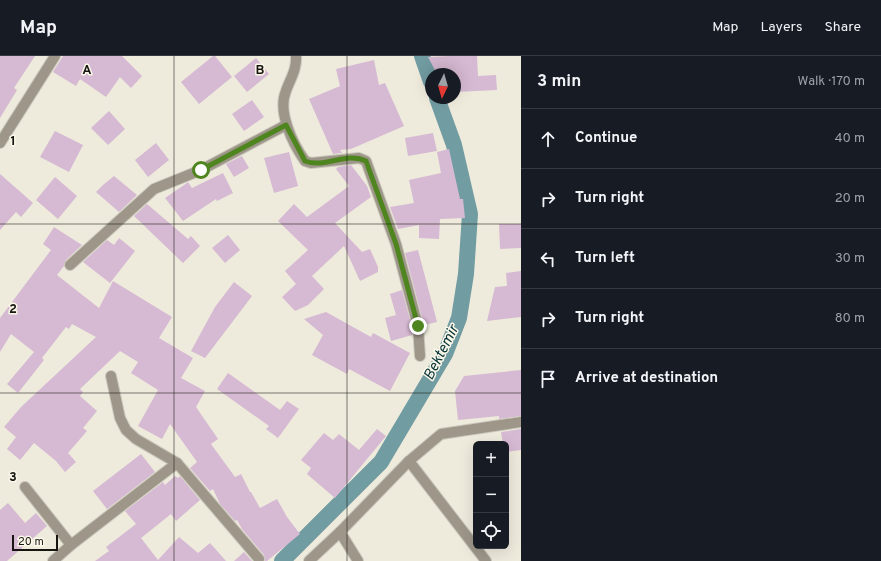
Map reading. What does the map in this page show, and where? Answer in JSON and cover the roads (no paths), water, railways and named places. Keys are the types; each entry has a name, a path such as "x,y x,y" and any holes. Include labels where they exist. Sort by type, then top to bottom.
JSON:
{"street":[{"path":"0,144 55,56"},
{"path":"296,56 294,73 285,93 283,109 286,125 305,161 318,163 359,158 366,161 398,251 418,326 420,356"},
{"path":"70,265 154,189 201,170 286,125"},
{"path":"111,376 120,418 126,430 136,439 177,463 259,559"},
{"path":"309,561 340,532 409,461 441,434 521,422"},
{"path":"409,461 486,561"},
{"path":"53,561 71,545 177,463"},
{"path":"25,487 71,545"},
{"path":"340,532 358,561"}],"waterway":[{"name":"Bektemir","path":"422,56 426,68"},
{"name":"Bektemir","path":"282,561 381,462 445,354 459,318 466,274 470,214 454,145 439,104"}]}
